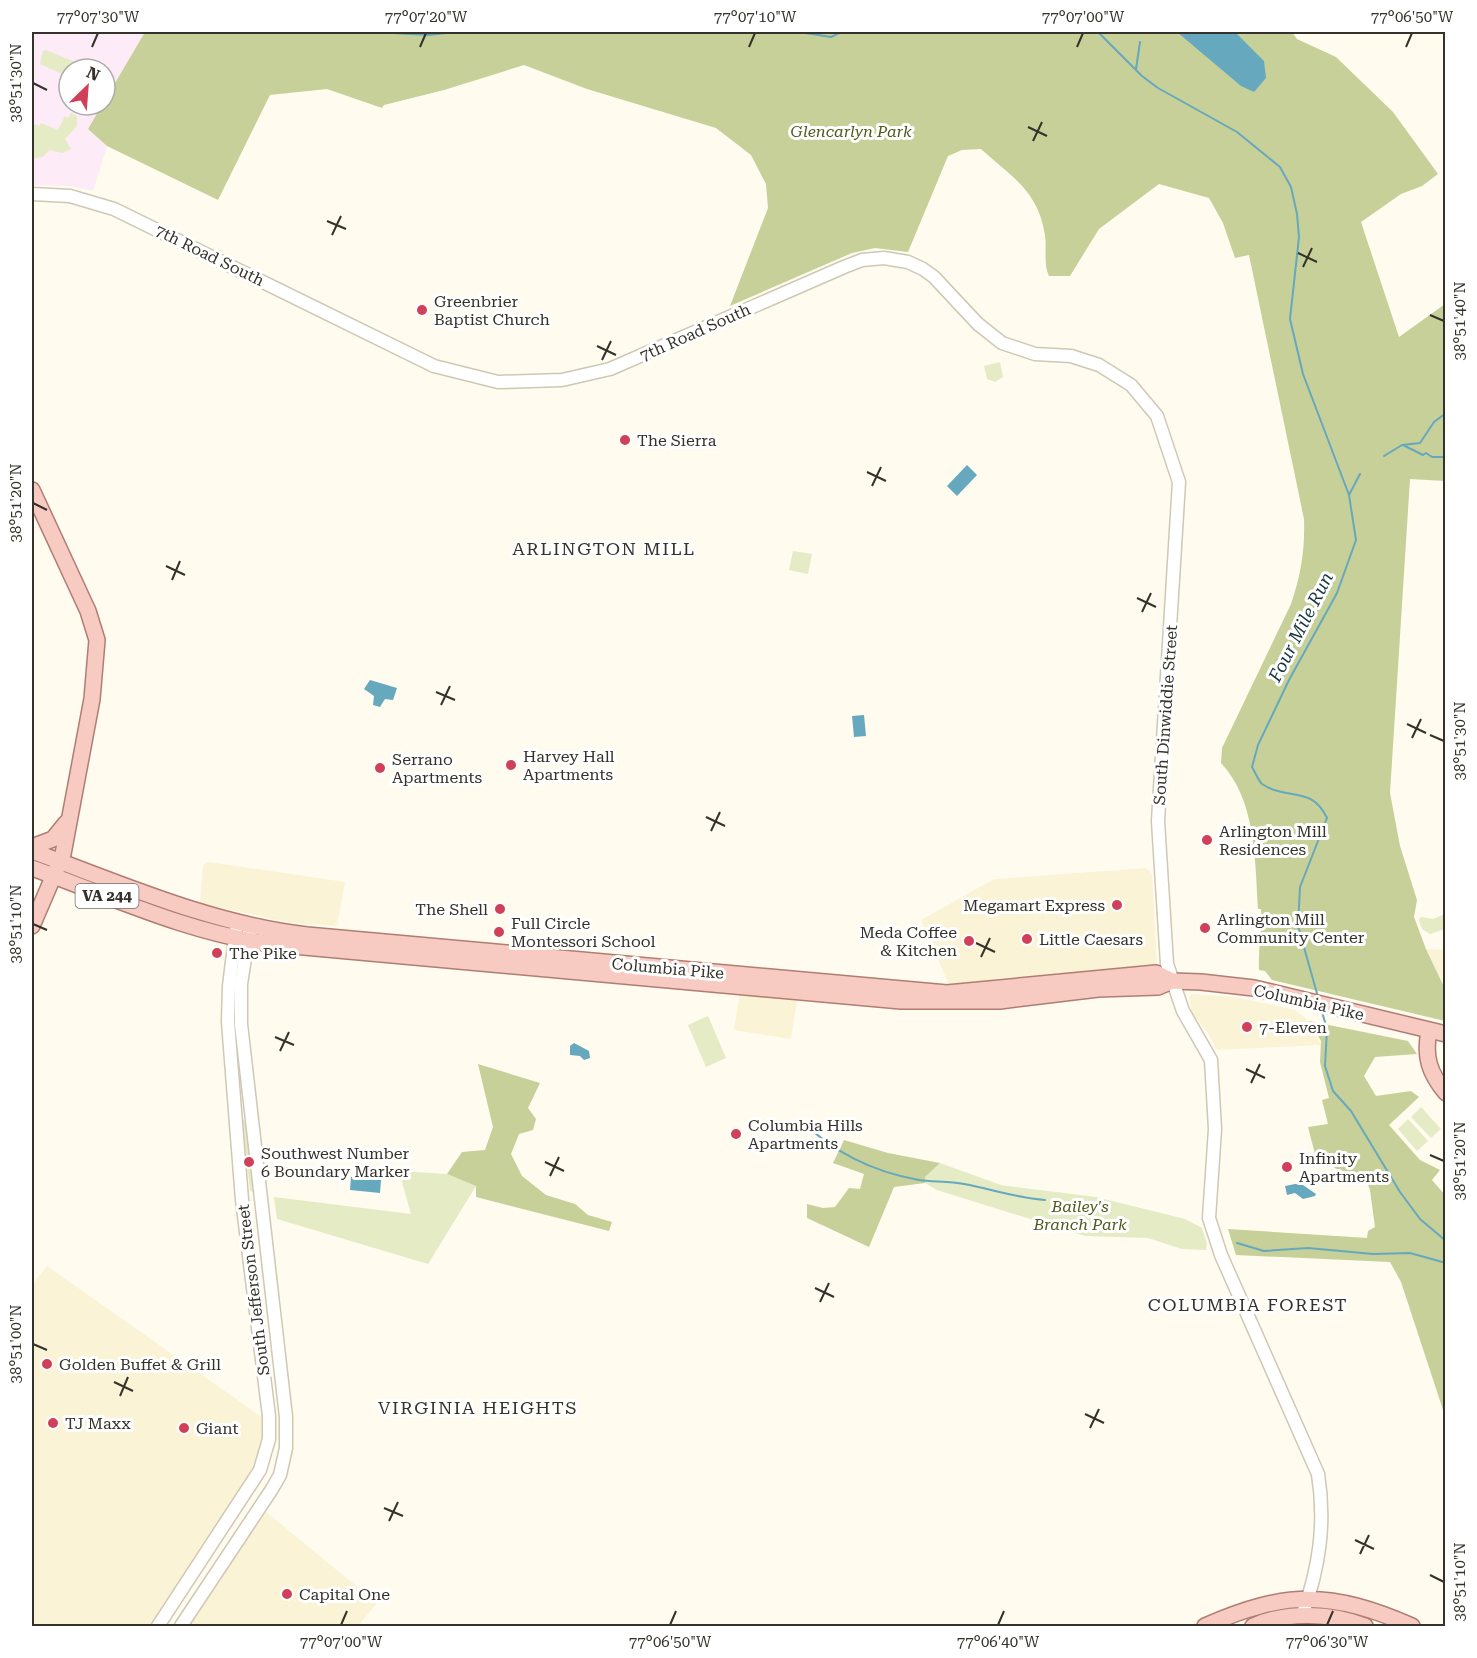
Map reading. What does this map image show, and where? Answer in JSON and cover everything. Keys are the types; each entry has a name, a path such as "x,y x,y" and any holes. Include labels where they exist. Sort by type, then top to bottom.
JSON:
{"main road":[{"path":"32,490 95,629 95,675 61,861 32,926"},
{"path":"32,849 53,839 69,818"},
{"name":"Columbia Pike","path":"32,849 243,932"},
{"name":"Columbia Pike","path":"32,868 159,915 243,932 318,936 947,993 1156,973 1172,981 1229,984 1437,1032"},
{"path":"1437,1032 1435,1049 1446,1077"},
{"path":"1437,1032 1426,1046 1429,1068 1446,1093"},
{"path":"1205,1626 1245,1609 1285,1600 1308,1599 1363,1606 1412,1626"},
{"path":"1263,1625 1302,1616 1338,1618 1365,1626"}],"street":[{"name":"7th Road South","path":"32,194 70,196 114,209 434,366 498,382 562,380 600,372 862,260 899,260 924,269 934,277 978,324 1002,343 1035,354 1071,356 1100,364 1131,385 1157,416 1169,450"},
{"name":"South Dinwiddie Street","path":"1169,450 1179,482 1179,503 1158,821 1167,964 1183,1011 1211,1060 1215,1129 1209,1218 1221,1255 1318,1474 1324,1508 1319,1554 1302,1616"},
{"name":"South Jefferson Street","path":"158,1626 257,1476 269,1439 242,1200 228,1022 229,986 243,932"},
{"name":"South Jefferson Street","path":"181,1626 272,1489 280,1474 286,1448 280,1361 241,1023 243,932"}],"shaded area":[{"path":"32,32 145,32 117,80 117,57 57,57 57,117 95,117 88,129 107,146 93,191 71,186 32,185"},
{"path":"209,862 345,882 337,926 291,923 200,903 203,865"},
{"path":"1146,868 1152,874 1157,964 1154,968 973,985 949,985 921,920 994,879"},
{"path":"1426,949 1445,950 1445,989"},
{"path":"740,992 797,1000 791,1039 734,1030"},
{"path":"1192,994 1235,997 1295,1010 1309,1021 1321,1045 1217,1050 1208,1033 1192,1013 1189,997"},
{"path":"47,1266 263,1418 262,1445 254,1473 155,1626 32,1626 32,1285"},
{"path":"265,1511 377,1603 358,1626 190,1626"}],"green space":[{"name":"Glencarlyn Park","path":"145,32 1292,32 1297,39 1336,57 1393,112 1438,174 1422,186 1401,194 1361,222 1399,337 1445,304 1445,481 1410,479 1390,793 1400,846 1417,900 1414,917 1445,989 1445,1021 1272,980 1265,971 1259,970 1261,909 1258,909 1252,832 1241,795 1233,778 1221,763 1222,748 1291,604 1302,562 1304,519 1249,255 1235,258 1223,223 1209,198 1159,184 1099,229 1070,276 1049,276 1042,220 1030,196 1013,177 981,149 962,150 948,156 908,252 875,248 852,253 730,306 768,208 766,184 751,155 716,128 587,89 524,65 444,90 384,105 382,108 327,89 270,95 218,200 107,146 88,129 95,117 117,117 117,80"},
{"path":"46,50 63,57 57,57 57,72 40,64 43,51"},
{"path":"64,117 77,117 77,126 65,139 71,149 62,153 50,150 42,157 32,159 32,123 39,126 41,123 58,130"},
{"path":"1000,362 1003,377 995,382 987,379 984,366"},
{"path":"793,551 812,554 808,574 789,570"},
{"path":"1445,914 1445,929 1430,934 1422,929 1419,920 1421,917 1433,919"},
{"path":"708,1016 726,1058 706,1067 688,1025"},
{"path":"1309,1021 1408,1041 1417,1054 1375,1057 1364,1076 1376,1096 1411,1091 1419,1097 1389,1125 1420,1160 1440,1170 1432,1180 1445,1195 1445,1416 1401,1282 1390,1262 1236,1255 1228,1229 1367,1238 1368,1231 1375,1227 1370,1190 1365,1176 1358,1184 1315,1154 1308,1127 1328,1124 1322,1100 1329,1098 1320,1062 1321,1041"},
{"path":"478,1064 540,1083 528,1108 536,1119 533,1130 519,1134 511,1154 522,1176 546,1195 575,1204 588,1215 612,1222 609,1231 476,1197 476,1186 447,1174 462,1152 485,1150 493,1127"},
{"path":"1421,1107 1441,1129 1431,1138 1411,1117"},
{"path":"241,1114 248,1128 256,1195 250,1190"},
{"path":"1408,1119 1428,1141 1417,1151 1398,1129"},
{"path":"844,1140 888,1153 940,1163 925,1177 925,1183 894,1187 869,1247 807,1218 807,1204 823,1208 835,1207 849,1188 860,1189 864,1174 833,1163"},
{"name":"Bailey's Branch Park","path":"940,1163 1001,1185 1096,1197 1185,1219 1202,1228 1207,1244 1206,1250 1182,1249 1148,1238 1085,1236 937,1190 925,1183 925,1177"},
{"path":"399,1171 447,1174 476,1186 428,1264 277,1219 274,1197 411,1214"}],"water":[{"path":"1177,32 1235,32 1264,61 1266,78 1254,92 1241,86"},
{"path":"967,465 977,475 957,496 947,486"},
{"path":"370,680 397,688 393,700 385,699 380,707 373,705 374,696 364,689"},
{"path":"864,715 866,736 854,737 852,716"},
{"path":"574,1043 589,1051 590,1058 584,1060 580,1056 570,1055 570,1046"},
{"path":"351,1177 381,1180 380,1193 350,1190"},
{"path":"1300,1183 1316,1194 1315,1196 1303,1199 1295,1193 1287,1195 1285,1186"}],"waterway":[{"path":"374,32 429,35 455,32"},
{"path":"799,32 831,37 841,32"},
{"name":"Four Mile Run","path":"1098,32 1142,76 1158,88 1237,132 1280,167 1291,187 1299,237 1290,319 1303,374 1349,495 1356,540 1337,593 1289,680 1258,745 1252,767 1262,784 1314,801 1327,818 1300,887 1298,926 1318,997"},
{"path":"1136,69 1140,42"},
{"path":"1384,456 1402,445 1420,443 1434,422 1446,413"},
{"path":"1403,445 1423,455 1426,453 1432,457 1446,457"},
{"path":"1349,495 1360,474"},
{"name":"Four Mile Run","path":"1322,1012 1327,1029 1325,1066 1333,1091 1351,1111 1400,1192 1420,1219 1446,1241"},
{"path":"799,1118 838,1150 885,1172 919,1180 958,1183 1045,1200"},
{"path":"1237,1243 1264,1251 1308,1248 1373,1254 1410,1253 1446,1263"}],"place":[{"name":"Greenbrier Baptist Church","path":"422,310"},
{"name":"The Sierra","path":"625,440"},
{"name":"Harvey Hall Apartments","path":"511,765"},
{"name":"Serrano Apartments","path":"380,768"},
{"name":"Arlington Mill Residences","path":"1207,840"},
{"name":"Megamart Express","path":"1117,905"},
{"name":"The Shell","path":"500,909"},
{"name":"Arlington Mill Community Center","path":"1205,928"},
{"name":"Full Circle Montessori School","path":"499,932"},
{"name":"Little Caesars","path":"1027,939"},
{"name":"Meda Coffee & Kitchen","path":"969,941"},
{"name":"The Pike","path":"217,953"},
{"name":"7-Eleven","path":"1247,1027"},
{"name":"Columbia Hills Apartments","path":"736,1134"},
{"name":"Southwest Number 6 Boundary Marker","path":"249,1162"},
{"name":"Infinity Apartments","path":"1287,1167"},
{"name":"Golden Buffet & Grill","path":"47,1364"},
{"name":"TJ Maxx","path":"53,1423"},
{"name":"Giant","path":"184,1428"},
{"name":"Capital One","path":"287,1594"}],"district":[{"name":"ARLINGTON MILL","path":"604,549"},
{"name":"COLUMBIA FOREST","path":"1248,1305"},
{"name":"VIRGINIA HEIGHTS","path":"478,1408"}]}
